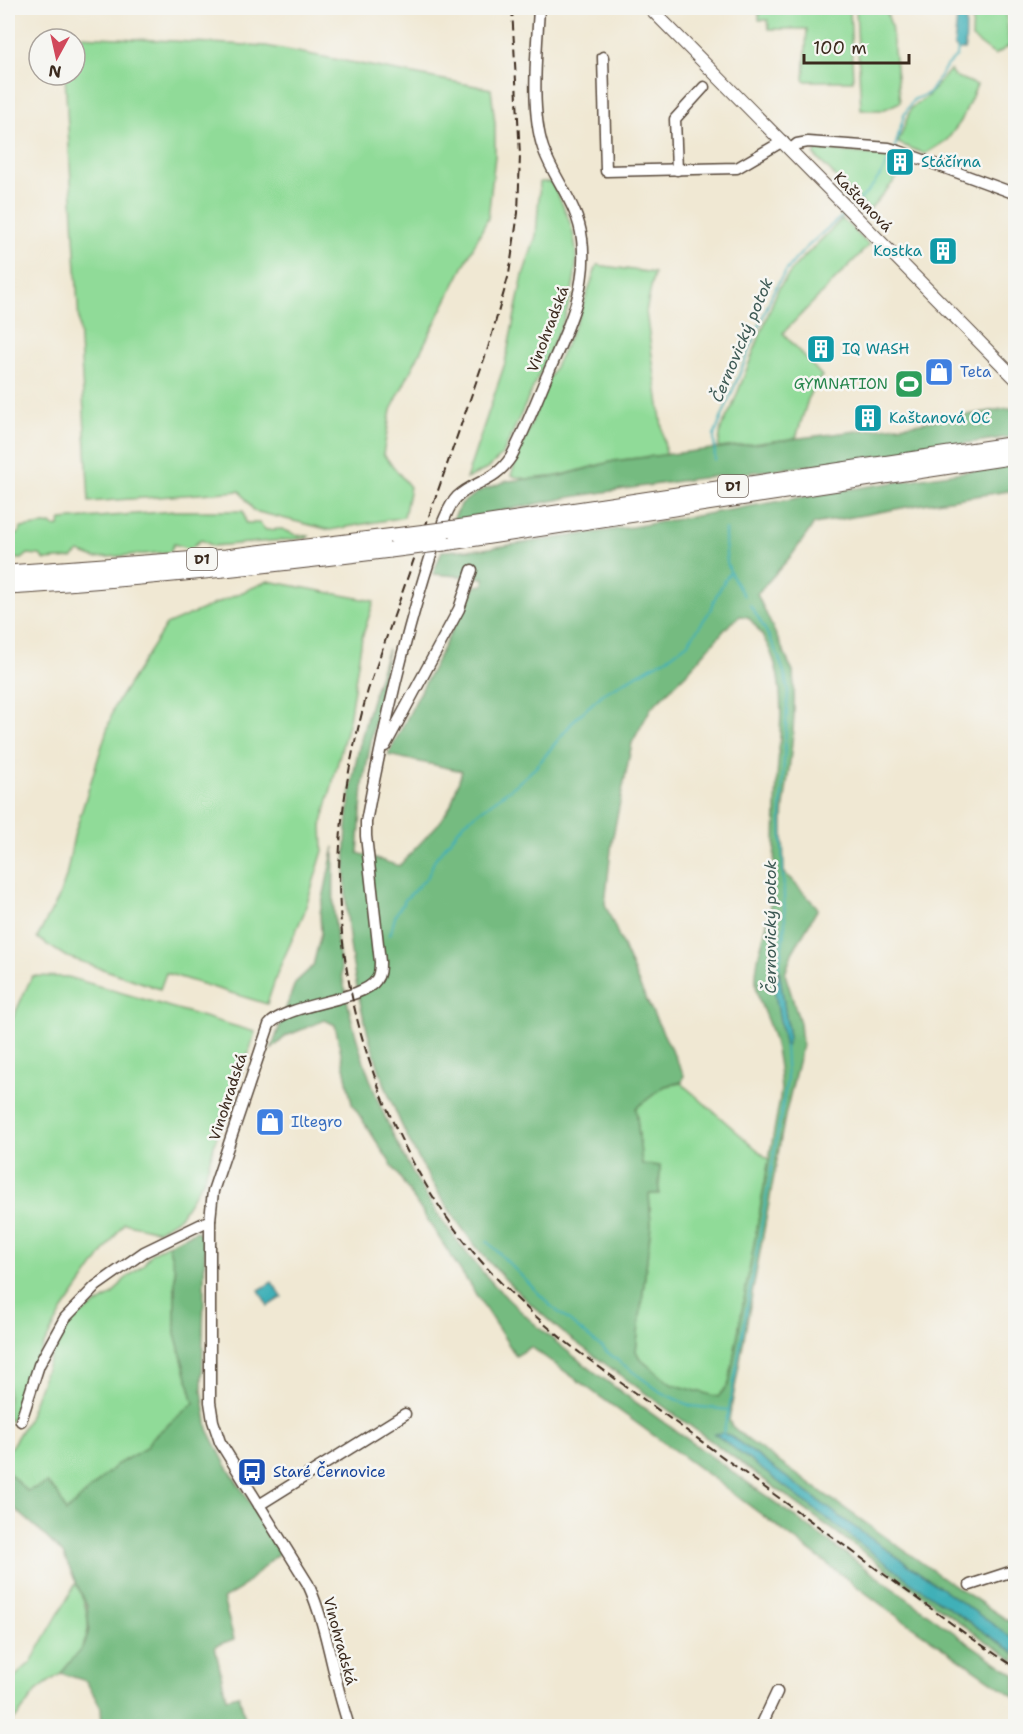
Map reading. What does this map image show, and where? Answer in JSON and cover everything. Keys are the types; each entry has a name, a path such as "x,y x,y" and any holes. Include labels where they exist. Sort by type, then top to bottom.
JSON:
{"highway":[{"name":"D1","path":"442,537 1016,444"},
{"name":"D1","path":"8,587 216,570 1016,456"},
{"name":"D1","path":"8,573 393,543"}],"main road":[{"name":"Kaštanová","path":"650,8 1016,379"}],"street":[{"name":"Vinohradská","path":"349,1726 339,1699 316,1601 308,1584 220,1442 213,1421 210,1402 210,1220 213,1191 269,1025 284,1016 361,991 373,984 378,977 380,962 366,822 393,688 412,615 456,498 496,475 511,458 571,320 581,287 584,253 580,225 571,201 543,150 538,127 539,8"},
{"path":"603,57 606,171 736,168 787,145 808,142 894,149 1016,194"},
{"path":"678,170 675,119 704,87"},
{"name":"Vinohradská","path":"378,760 459,609 472,570"},
{"path":"393,688 410,697"},
{"path":"21,1421 39,1365 65,1318 96,1286 144,1252 210,1220"},
{"path":"259,1505 405,1414"},
{"path":"970,1585 1016,1570"},
{"path":"761,1726 777,1692"}],"green space":[{"path":"759,8 850,8 853,81 804,81 807,29 769,29 768,20 759,20"},
{"path":"856,8 885,8 891,25 900,102 883,110 861,110"},
{"path":"973,8 1006,8 1009,46 995,55 972,38"},
{"path":"87,36 266,46 491,89 495,124 495,156 488,218 391,410 383,454 410,487 404,517 330,530 254,511 240,491 89,502 66,87 87,87"},
{"path":"950,70 954,76 977,85 961,121 947,140 925,154 898,143 911,108 928,96"},
{"path":"817,149 899,157 912,161 869,210 814,155"},
{"path":"540,182 551,182 573,232 576,262 571,296 565,317 503,454 487,469 466,479 505,363 523,275 536,236"},
{"path":"842,219 869,245 783,333 822,376 810,393 796,438 718,449 721,428 732,407 778,289 795,266"},
{"path":"597,265 654,273 646,312 666,455 615,461 549,478 522,478 511,475 548,381 579,317"},
{"path":"1008,408 1015,409 1015,436 848,461 693,479 571,497 452,521 462,503 480,491 507,481 560,476 614,461 914,424"},
{"path":"1015,464 1015,490 814,524 792,555 757,594 793,672 793,735 783,816 784,872 817,907 817,910 792,953 785,974 800,1023 802,1046 785,1116 729,1420 733,1427 748,1440 949,1582 1015,1625 1015,1640 733,1438 911,1582 1015,1653 1015,1661 567,1336 522,1296 494,1267 457,1221 426,1173 400,1122 379,1070 363,1015 352,960 346,903 346,847 351,790 362,736 388,649 363,785 358,853 399,866 440,822 451,805 462,771 388,755 475,586 484,585 484,578 433,574 442,551 483,549 632,527 844,490","holes":["740,616 748,617 757,628 774,661 779,681 781,723 775,848 768,919 757,966 756,988 772,1033 781,1092 729,1384 718,1397 671,1384 640,1359 636,1351 651,1225 649,1194 659,1194 660,1166 642,1164 636,1108 665,1086 682,1082 684,1075 642,991 605,904 612,841 632,743 651,708","779,970 789,1037 781,1021 777,1005 776,987"]},
{"path":"175,511 243,511 246,523 259,523 266,530 282,529 296,535 309,536 213,546 201,540 189,549 174,544 170,552 95,558 79,552 72,558 45,560 40,555 28,554 22,559 8,558 8,531 10,535 18,534 21,528 51,524 54,527 59,526 61,520"},
{"path":"268,581 374,601 362,638 349,720 322,823 323,851 304,913 278,971 267,1004 166,973 160,989 65,956 37,938 59,897 66,877 74,836 114,707 166,625"},
{"path":"334,847 334,912 341,969 353,1026 371,1081 393,1134 420,1185 452,1233 488,1278 529,1319 570,1354 1015,1675 1015,1697 891,1612 714,1479 531,1347 516,1356 352,1104 335,1025 325,1020 286,1036 271,1050 295,983 313,966 321,933 320,913"},
{"path":"32,976 68,977 255,1032 247,1059 225,1109 204,1179 180,1217 158,1231 124,1223 63,1310 23,1383 22,1407 8,1423 8,1029"},
{"path":"681,1083 769,1160 729,1384 718,1397 671,1384 640,1359 636,1351 651,1225 649,1194 659,1194 660,1166 642,1165 636,1108 665,1086"},
{"path":"197,1231 205,1238 202,1390 208,1429 226,1465 281,1551 240,1589 223,1599 234,1639 215,1646 226,1698 239,1695 247,1726 185,1726 155,1717 152,1726 102,1726 101,1708 86,1681 61,1673 85,1644 89,1629 87,1606 63,1554 8,1503 8,1472 27,1491 47,1483 58,1494 66,1512 116,1465 146,1448 151,1439 194,1403 175,1333 175,1270 168,1244"},
{"path":"168,1244 175,1269 175,1333 194,1403 151,1439 146,1448 116,1465 66,1513 58,1495 27,1492 8,1472 8,1452 27,1421 50,1358 71,1320 112,1295 152,1253"},
{"path":"76,1583 88,1621 85,1642 71,1663 37,1691 8,1726 8,1683 31,1662"}],"water":[{"path":"958,8 966,8 964,50 958,50 954,46"},
{"path":"779,968 789,1038 785,1049 775,994"},
{"path":"272,1282 282,1297 268,1306 259,1290"},
{"path":"723,1433 1015,1640 1015,1653 911,1582 715,1434"}],"waterway":[{"name":"Černovický potok","path":"895,147 904,115 913,100 929,93 945,68 957,56 958,48"},
{"name":"Černovický potok","path":"852,207 876,182 893,152"},
{"name":"Černovický potok","path":"715,460 714,436 773,292 796,259 846,213"},
{"name":"Černovický potok","path":"725,529 728,565 733,579 744,596"},
{"path":"390,935 396,914 405,900 428,876 435,859 464,823 536,767 575,719 604,693 671,656 688,643 710,611 729,573"},
{"name":"Černovický potok","path":"750,605 774,646 788,690 781,814 785,924 779,968"},
{"name":"Černovický potok","path":"723,1433 729,1410 787,1080 785,1046"},
{"path":"487,1241 551,1306 662,1393 691,1406 729,1410"}],"railway":[{"path":"512,8 520,155 518,213 509,274 488,348 368,690 346,786 340,845 339,895 343,945 364,1044 401,1139 425,1183 452,1225 511,1294 580,1353 970,1637 1016,1668"}],"place":[{"name":"Stáčírna","path":"900,162"},
{"name":"Kostka","path":"943,251"},
{"name":"IQ WASH","path":"821,349"},
{"name":"Teta","path":"939,372"},
{"name":"GYMNATION","path":"909,384"},
{"name":"Kaštanová OC","path":"868,418"},
{"name":"Iltegro","path":"270,1122"},
{"name":"Staré Černovice","path":"252,1472"}]}
